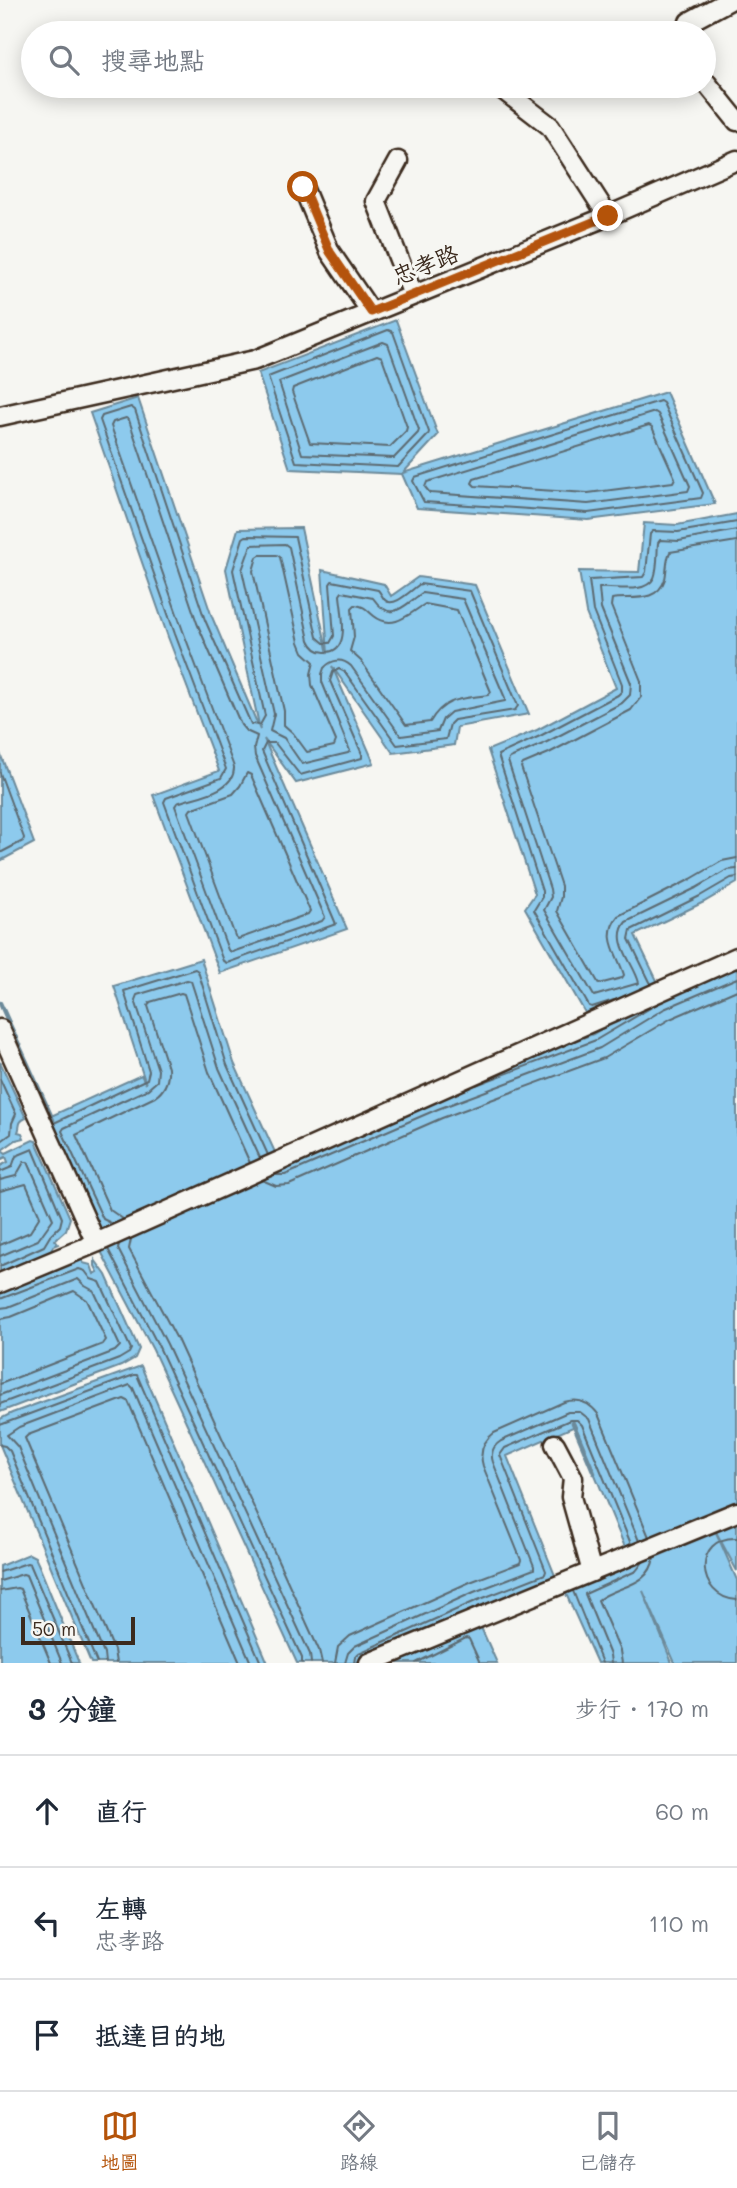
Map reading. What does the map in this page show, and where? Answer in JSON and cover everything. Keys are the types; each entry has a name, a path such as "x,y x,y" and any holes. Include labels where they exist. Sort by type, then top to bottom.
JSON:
{"street":[{"path":"691,21 730,0"},
{"path":"716,95 737,121"},
{"path":"514,98 550,126 608,216"},
{"name":"忠孝路","path":"0,416 255,360 608,216 737,160"},
{"path":"398,161 376,201 413,295"},
{"path":"303,187 330,252 371,312"},
{"path":"0,1283 96,1243 737,957"},
{"path":"0,1029 96,1243"},
{"path":"555,1444 573,1478 571,1497 592,1572"},
{"path":"369,1663 737,1512"}],"water":[{"path":"396,320 438,435 403,473 666,392 715,504 588,520 417,508 402,474 290,469 258,373"},
{"path":"138,398 212,617 260,730 226,569 238,529 301,528 328,654 322,570 384,584 391,596 418,577 475,585 529,714 457,727 454,745 393,753 332,666 374,763 296,783 264,739 347,929 220,973 153,795 219,771 168,637 90,413"},
{"path":"737,514 737,883 635,935 663,993 737,961 737,1571 715,1530 737,1580 737,1663 675,1663 643,1591 672,1663 597,1663 562,1585 629,1557 575,1426 507,1456 556,1578 480,1606 355,1663 297,1663 153,1350 95,1240 40,1121 141,1075 146,1084 114,986 201,959 234,1063 279,1161 432,1094 593,1034 659,995 587,1016 525,908 535,894 488,750 537,730 616,688 586,613 579,571 639,572 644,523 677,525"},
{"path":"0,753 34,843 0,861"},
{"path":"0,1062 26,1118 20,1122 18,1132 22,1133 24,1138 2,1150 6,1153 36,1141 70,1218 66,1230 55,1240 58,1244 53,1246 51,1251 0,1274 0,1166 8,1162 6,1157 0,1160"},
{"path":"83,1259 83,1263 91,1265 94,1274 98,1272 95,1260 106,1275 139,1349 135,1358 121,1366 0,1412 0,1293"},
{"path":"141,1366 268,1663 91,1663 0,1445 0,1419"},
{"path":"29,1554 35,1557 79,1663 0,1663 0,1566"},
{"path":"475,1614 497,1663 378,1663"}],"waterway":[{"path":"0,1003 53,1120"},
{"path":"573,1423 594,1473"}],"route":[{"path":"303,187 330,252 371,312 608,216"}]}
